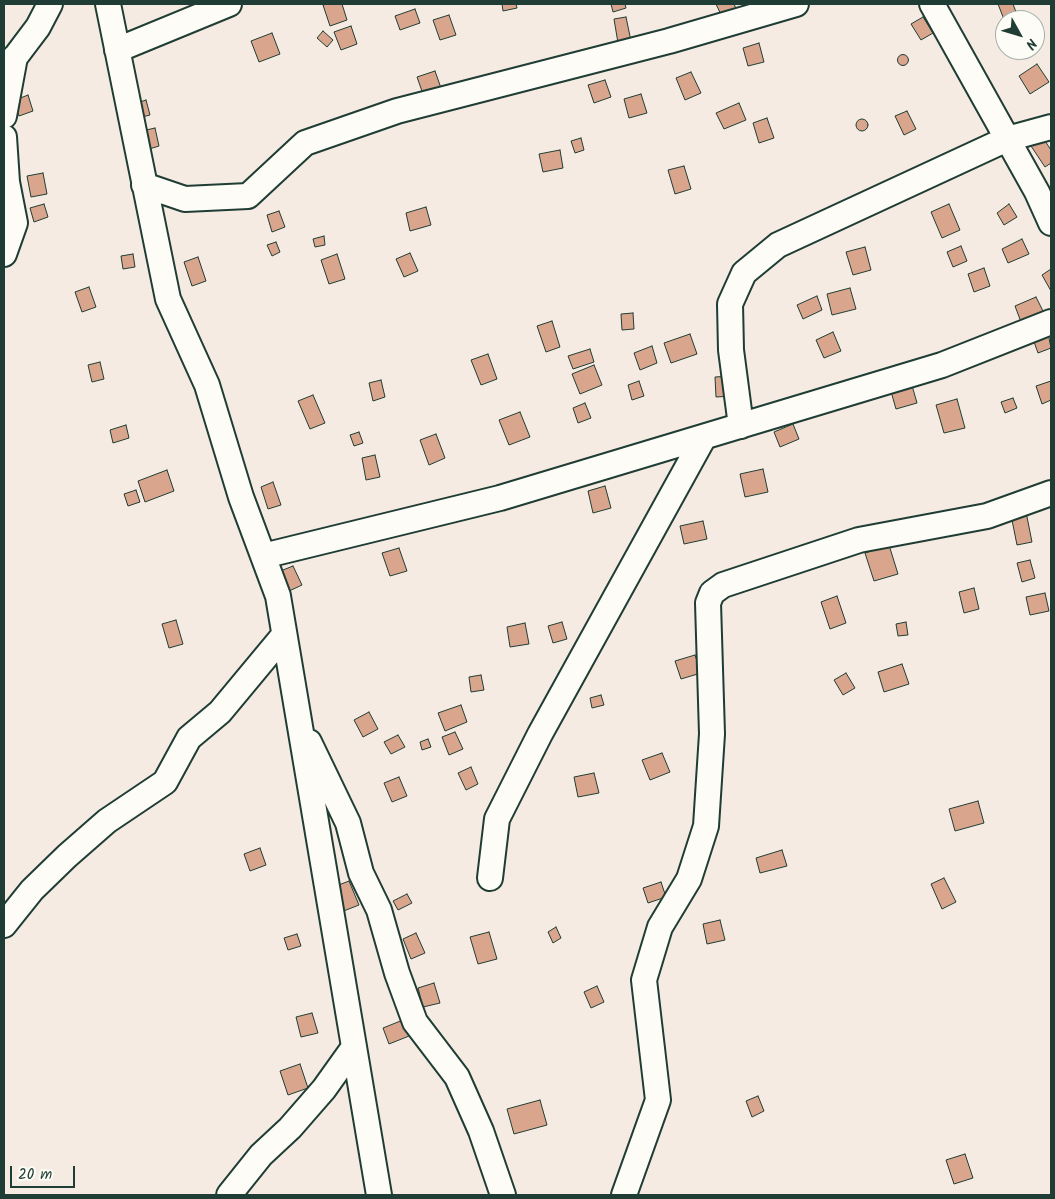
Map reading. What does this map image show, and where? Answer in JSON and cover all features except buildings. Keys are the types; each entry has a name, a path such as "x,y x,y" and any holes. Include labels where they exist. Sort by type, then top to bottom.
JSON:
{"street":[{"path":"4,116 10,64 38,27 50,4"},
{"path":"108,4 168,298 207,385 241,497 278,596 379,1195"},
{"path":"117,50 229,4"},
{"path":"144,185 185,199 248,196 305,143 397,111 669,41 796,4"},
{"path":"932,4 1051,223"},
{"path":"741,426 731,350 730,304 744,273 778,245 1007,139 1051,126"},
{"path":"4,137 7,182 15,222 4,254"},
{"path":"263,556 500,498 942,366 1051,322"},
{"path":"490,878 497,819 540,734 704,437"},
{"path":"624,1195 658,1100 644,980 660,927 689,879 706,826 712,734 708,603 712,592 723,585 859,540 987,516 1051,493"},
{"path":"4,925 32,890 67,856 107,821 165,782 189,738 220,712 284,635"},
{"path":"299,722 328,778 348,823 361,873 379,910 396,973 415,1022 457,1078 481,1131 503,1195"},
{"path":"229,1195 261,1155 290,1128 324,1089 354,1047"}]}
